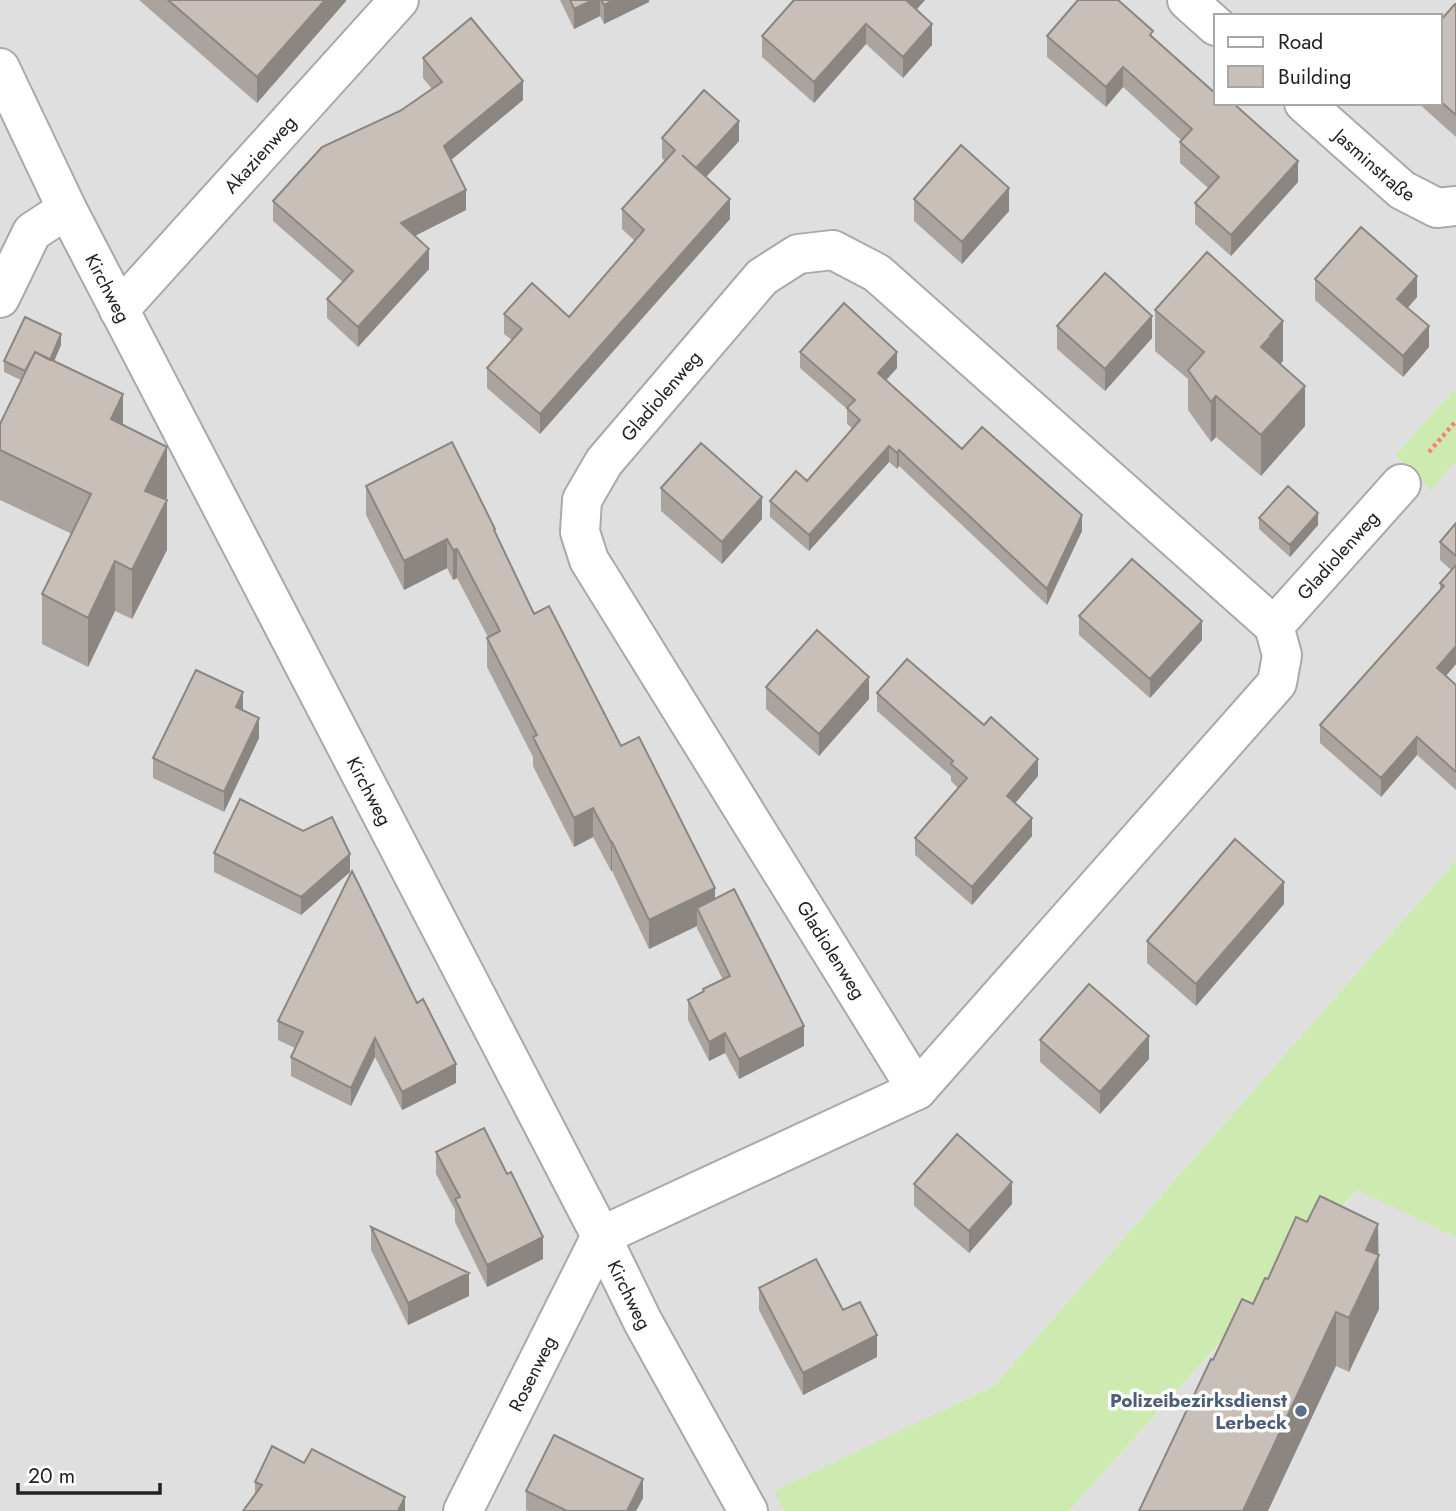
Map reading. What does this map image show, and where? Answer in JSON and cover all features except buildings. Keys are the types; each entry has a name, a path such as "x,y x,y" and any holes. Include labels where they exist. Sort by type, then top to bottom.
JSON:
{"street":[{"name":"Akazienweg","path":"119,310 399,0"},
{"path":"1187,0 1214,24"},
{"name":"Kirchweg","path":"0,68 67,209 643,1322 748,1511"},
{"name":"Jasminstraße","path":"1306,105 1402,191 1437,208 1456,206"},
{"path":"0,298 32,232 67,209"},
{"name":"Gladiolenweg","path":"917,1090 589,560 580,532 582,500 604,462 762,277 798,254 833,250 877,273 1274,626 1401,484"},
{"path":"601,1237 917,1090 1277,682 1282,655 1274,626"},
{"name":"Rosenweg","path":"463,1511 601,1237"}],"shaded area":[{"path":"0,0 1456,0 1456,388 1395,455 1431,489 1456,461 1456,860 994,1386 775,1491 784,1511 0,1511"},
{"path":"1358,1190 1456,1237 1456,1511 1069,1511"}],"green space":[{"path":"1456,388 1456,461 1431,490 1395,455"},
{"path":"1456,860 1456,1237 1357,1190 1069,1511 784,1511 774,1491 994,1386"}],"place":[{"name":"Polizeibezirksdienst Lerbeck","path":"1301,1411"}]}
